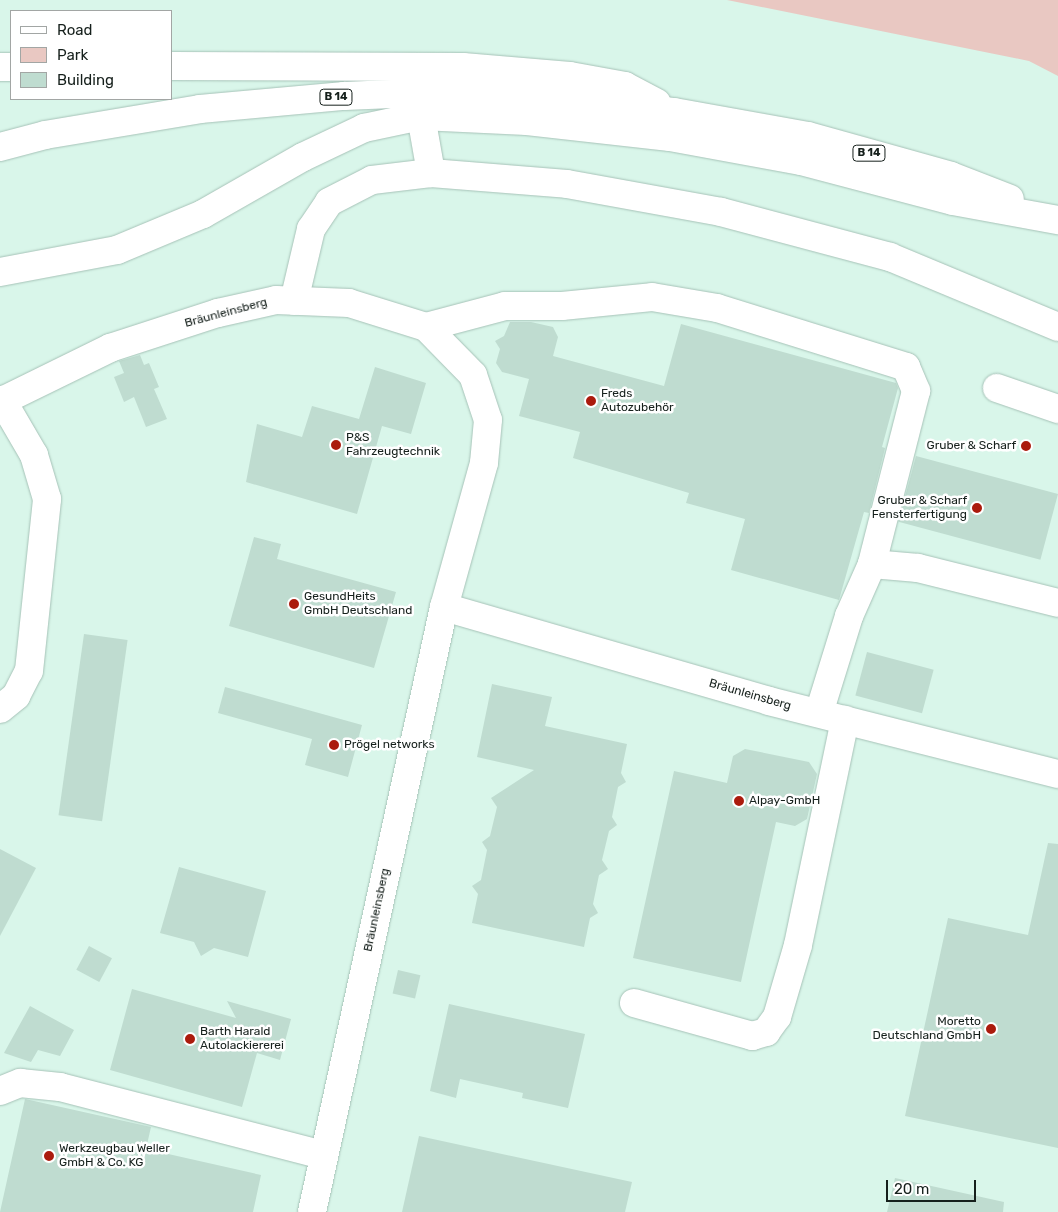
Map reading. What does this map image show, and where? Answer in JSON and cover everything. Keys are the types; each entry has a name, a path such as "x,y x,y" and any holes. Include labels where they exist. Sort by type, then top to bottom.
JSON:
{"street":[{"path":"172,66 463,68 570,76 626,86 674,112"},
{"name":"B 14","path":"0,147 45,135 200,110 344,96 441,92 547,96 674,112 818,139 951,176 1058,219"},
{"path":"421,116 430,173"},
{"path":"0,272 117,250 203,214 303,158 364,128 421,116 527,122 670,137 801,161 954,201 1058,219"},
{"path":"294,301 311,229 328,202 372,180 430,173 567,184 721,212 890,258 1058,328"},
{"path":"426,327 504,306 562,306 652,297 717,308 906,367 916,391 872,564 849,616 819,714"},
{"name":"Bräunleinsberg","path":"1,401 110,348 218,313 276,300 349,303 426,327 474,375 488,420 484,463 444,607 312,1212"},
{"path":"997,388 1058,409"},
{"path":"0,709 16,696 29,670 47,499 34,455 1,401"},
{"path":"872,564 918,568 1058,603"},
{"name":"Bräunleinsberg","path":"444,607 819,714 1058,774"},
{"path":"634,1003 752,1036 766,1032 777,1017 798,945 845,720"},
{"path":"0,1091 27,1083 60,1087 323,1155"}],"green space":[{"path":"727,0 1058,0 1058,76 1029,61"}],"building":[{"path":"510,322 531,322 553,327 558,337 553,356 664,386 681,324 896,383 898,388 882,447 885,448 869,513 864,512 839,600 731,570 745,519 686,503 689,493 573,458 580,432 519,416 529,379 502,372 496,363 500,349 495,341 504,336"},
{"path":"140,355 144,365 149,363 159,387 154,389 167,419 146,427 134,397 124,402 114,377 124,373 119,361"},
{"path":"375,367 426,383 411,434 382,426 357,514 246,482 257,424 302,437 312,406 359,419"},
{"name":"Gruber & Scharf Fensterfertigung","path":"916,456 1058,494 1040,560 898,522"},
{"path":"254,537 281,544 277,559 396,592 374,668 229,626"},
{"path":"84,634 128,640 102,821 59,815"},
{"path":"867,652 934,670 922,713 855,695"},
{"path":"492,684 552,697 545,726 627,744 621,773 626,782 618,787 612,817 617,825 609,831 602,860 608,869 599,875 593,904 598,913 590,918 584,947 472,923 478,894 472,886 481,880 487,850 482,842 490,836 497,807 491,798 534,770 477,757"},
{"path":"225,687 362,725 348,777 305,765 312,739 218,713"},
{"path":"745,749 809,762 817,774 807,819 795,826 776,822 741,982 633,958 674,771 727,783 733,756"},
{"name":"Moretto Deutschland GmbH","path":"1048,843 1058,844 1058,1148 905,1116 948,918 1028,935"},
{"path":"0,849 36,868 0,936"},
{"path":"179,867 266,891 248,957 214,948 201,956 194,942 160,933"},
{"path":"89,946 112,958 99,982 76,970"},
{"path":"398,970 420,975 415,999 393,993"},
{"name":"Barth Harald Autolackiererei","path":"132,989 236,1018 227,1001 291,1019 280,1060 257,1053 242,1107 110,1070"},
{"path":"449,1004 585,1034 568,1108 522,1098 523,1093 460,1079 456,1098 430,1091"},
{"path":"30,1006 74,1030 60,1056 38,1050 31,1062 4,1053"},
{"path":"25,1099 151,1127 146,1149 261,1175 253,1212 0,1212"},
{"path":"419,1136 632,1182 625,1212 402,1212"},
{"path":"895,1178 1004,1202 1003,1212 887,1212"}],"place":[{"name":"Freds Autozubehör","path":"591,401"},
{"name":"P&S Fahrzeugtechnik","path":"336,445"},
{"name":"Gruber & Scharf","path":"1026,446"},
{"name":"Gruber & Scharf Fensterfertigung","path":"977,508"},
{"name":"GesundHeits GmbH Deutschland","path":"294,604"},
{"name":"Prögel networks","path":"334,745"},
{"name":"Alpay-GmbH","path":"739,801"},
{"name":"Moretto Deutschland GmbH","path":"991,1029"},
{"name":"Barth Harald Autolackiererei","path":"190,1039"},
{"name":"Werkzeugbau Weller GmbH & Co. KG","path":"49,1156"}]}
